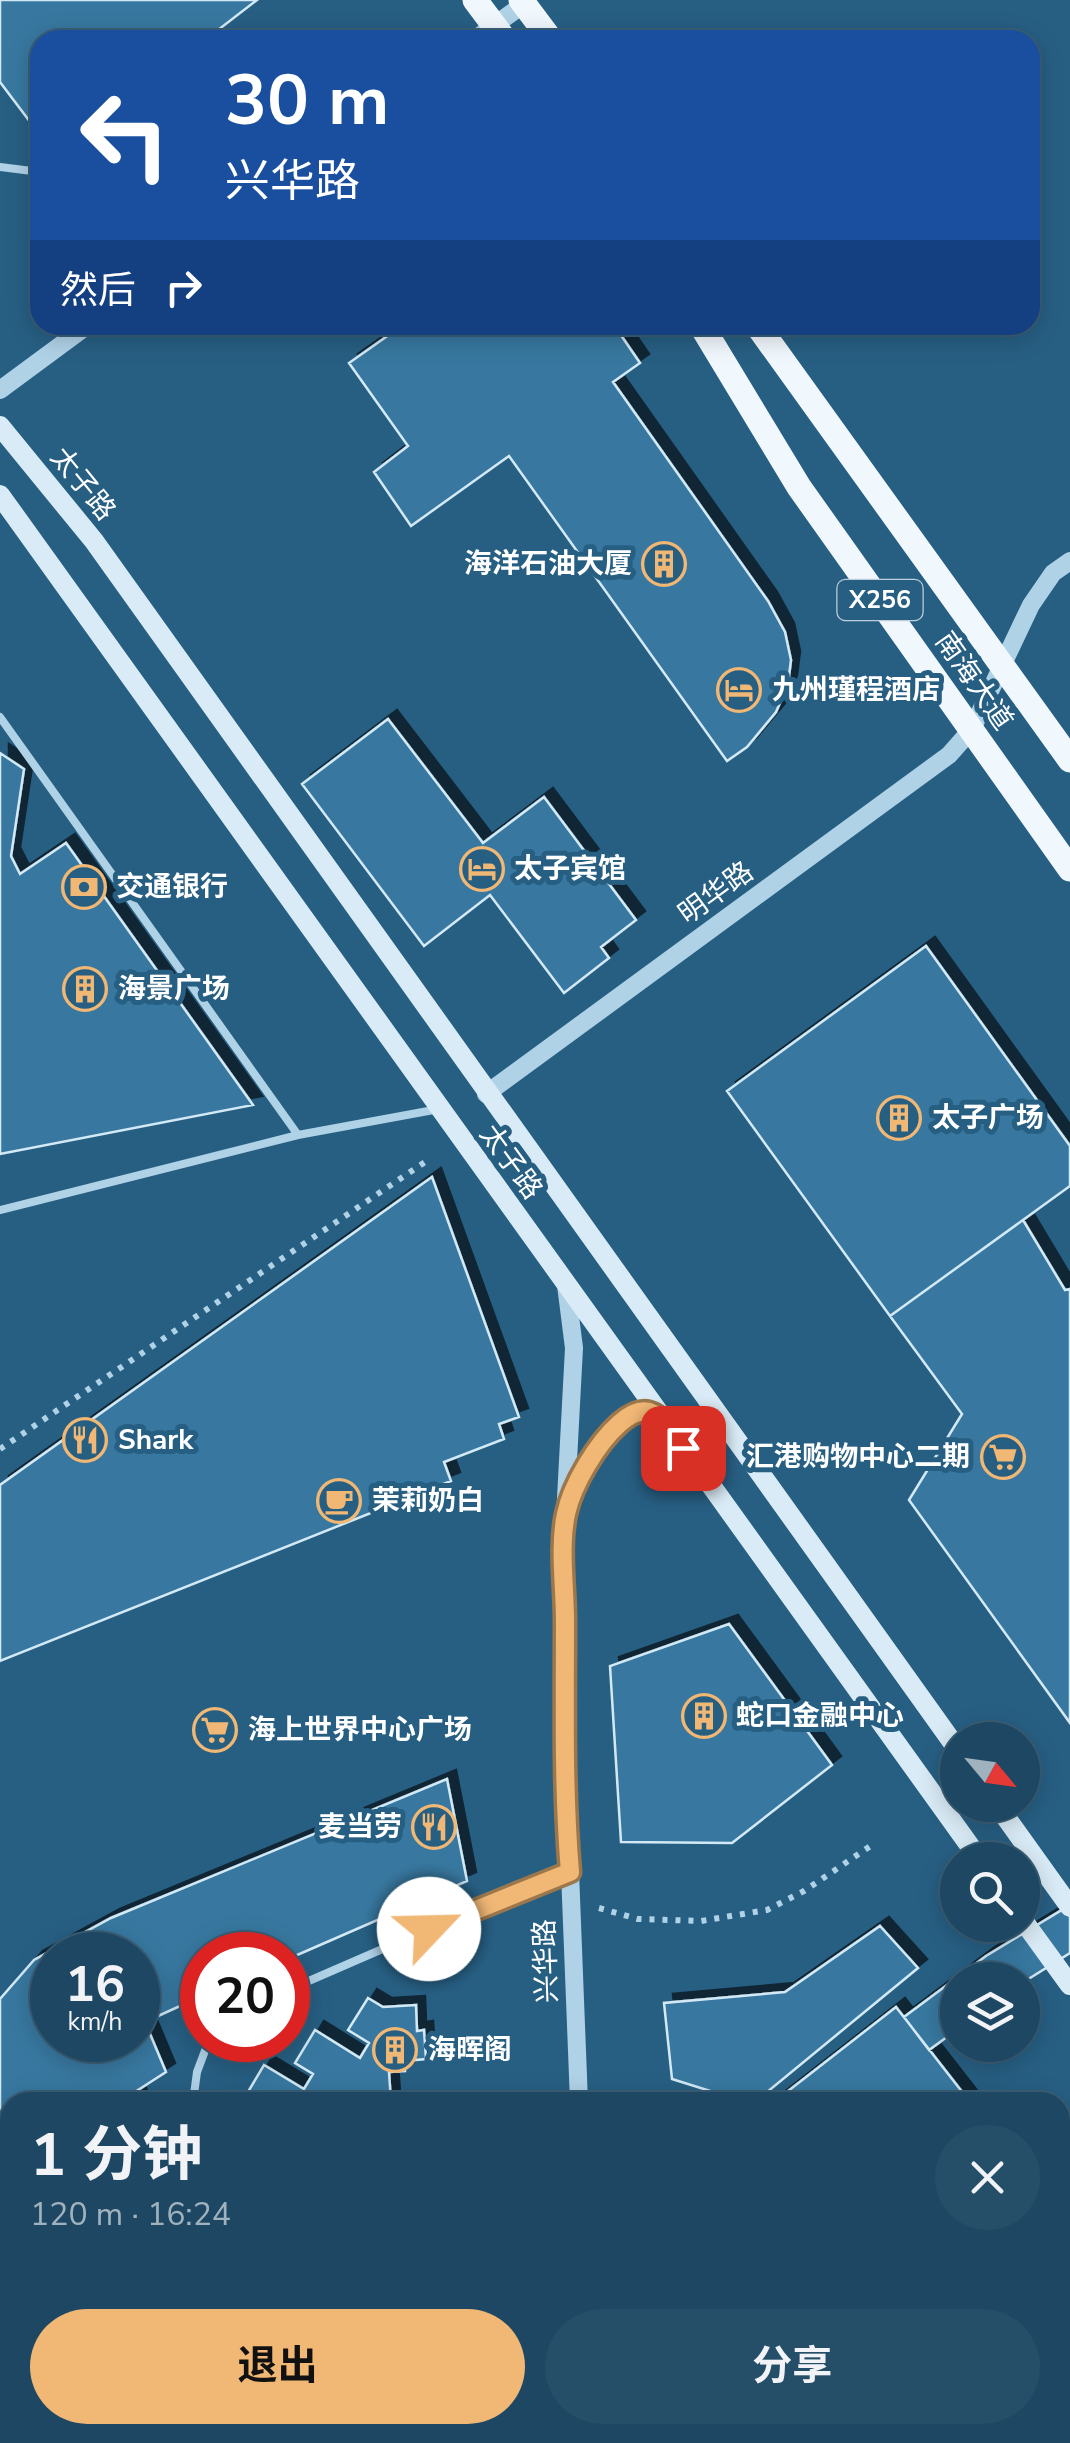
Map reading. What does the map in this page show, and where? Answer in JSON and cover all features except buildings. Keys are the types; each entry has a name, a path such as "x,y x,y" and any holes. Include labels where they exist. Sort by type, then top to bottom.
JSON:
{"main road":[{"path":"475,0 489,30"},
{"path":"522,2 543,30"},
{"name":"南海大道","path":"706,335 799,487 1070,869"},
{"name":"南海大道","path":"765,335 1070,760"},
{"name":"太子路","path":"0,426 94,540 940,1725"},
{"name":"太子路","path":"0,495 967,1842"},
{"path":"1009,1822 1070,1906"},
{"path":"1039,1942 1070,1985"}],"street":[{"path":"496,30 522,2"},
{"path":"0,390 74,335"},
{"path":"972,729 1031,605 1053,573 1070,561"},
{"name":"明华路","path":"486,1094 923,777 972,729"},
{"name":"兴华路","path":"566,1284 574,1348 565,1517 565,1812 579,2092"},
{"name":"兴华路","path":"565,1517 588,1466 614,1428 639,1412 660,1416"}],"lane":[{"path":"0,167 30,171"},
{"path":"0,718 298,1135"},
{"path":"0,1210 298,1135 438,1108"},
{"path":"310,1980 570,1872"},
{"path":"194,2092 201,2062"}],"path":[{"path":"0,1449 425,1162"},
{"path":"571,1902 638,1919 701,1921 767,1910 804,1891 872,1845"}],"place":[{"name":"海洋石油大厦","path":"664,564"},
{"name":"九州瑾程酒店","path":"739,690"},
{"name":"太子宾馆","path":"482,869"},
{"name":"交通银行","path":"84,887"},
{"name":"海景广场","path":"85,989"},
{"name":"太子广场","path":"899,1118"},
{"name":"Shark","path":"85,1440"},
{"name":"汇港购物中心二期","path":"1003,1457"},
{"name":"茉莉奶白","path":"339,1501"},
{"name":"蛇口金融中心","path":"704,1716"},
{"name":"海上世界中心广场","path":"215,1730"},
{"name":"麦当劳","path":"434,1827"},
{"name":"海晖阁","path":"395,2050"}],"route":[{"path":"429,1929 570,1872 565,1812 565,1517 588,1466 614,1428 633,1413 644,1411 660,1416 683,1448"}]}
